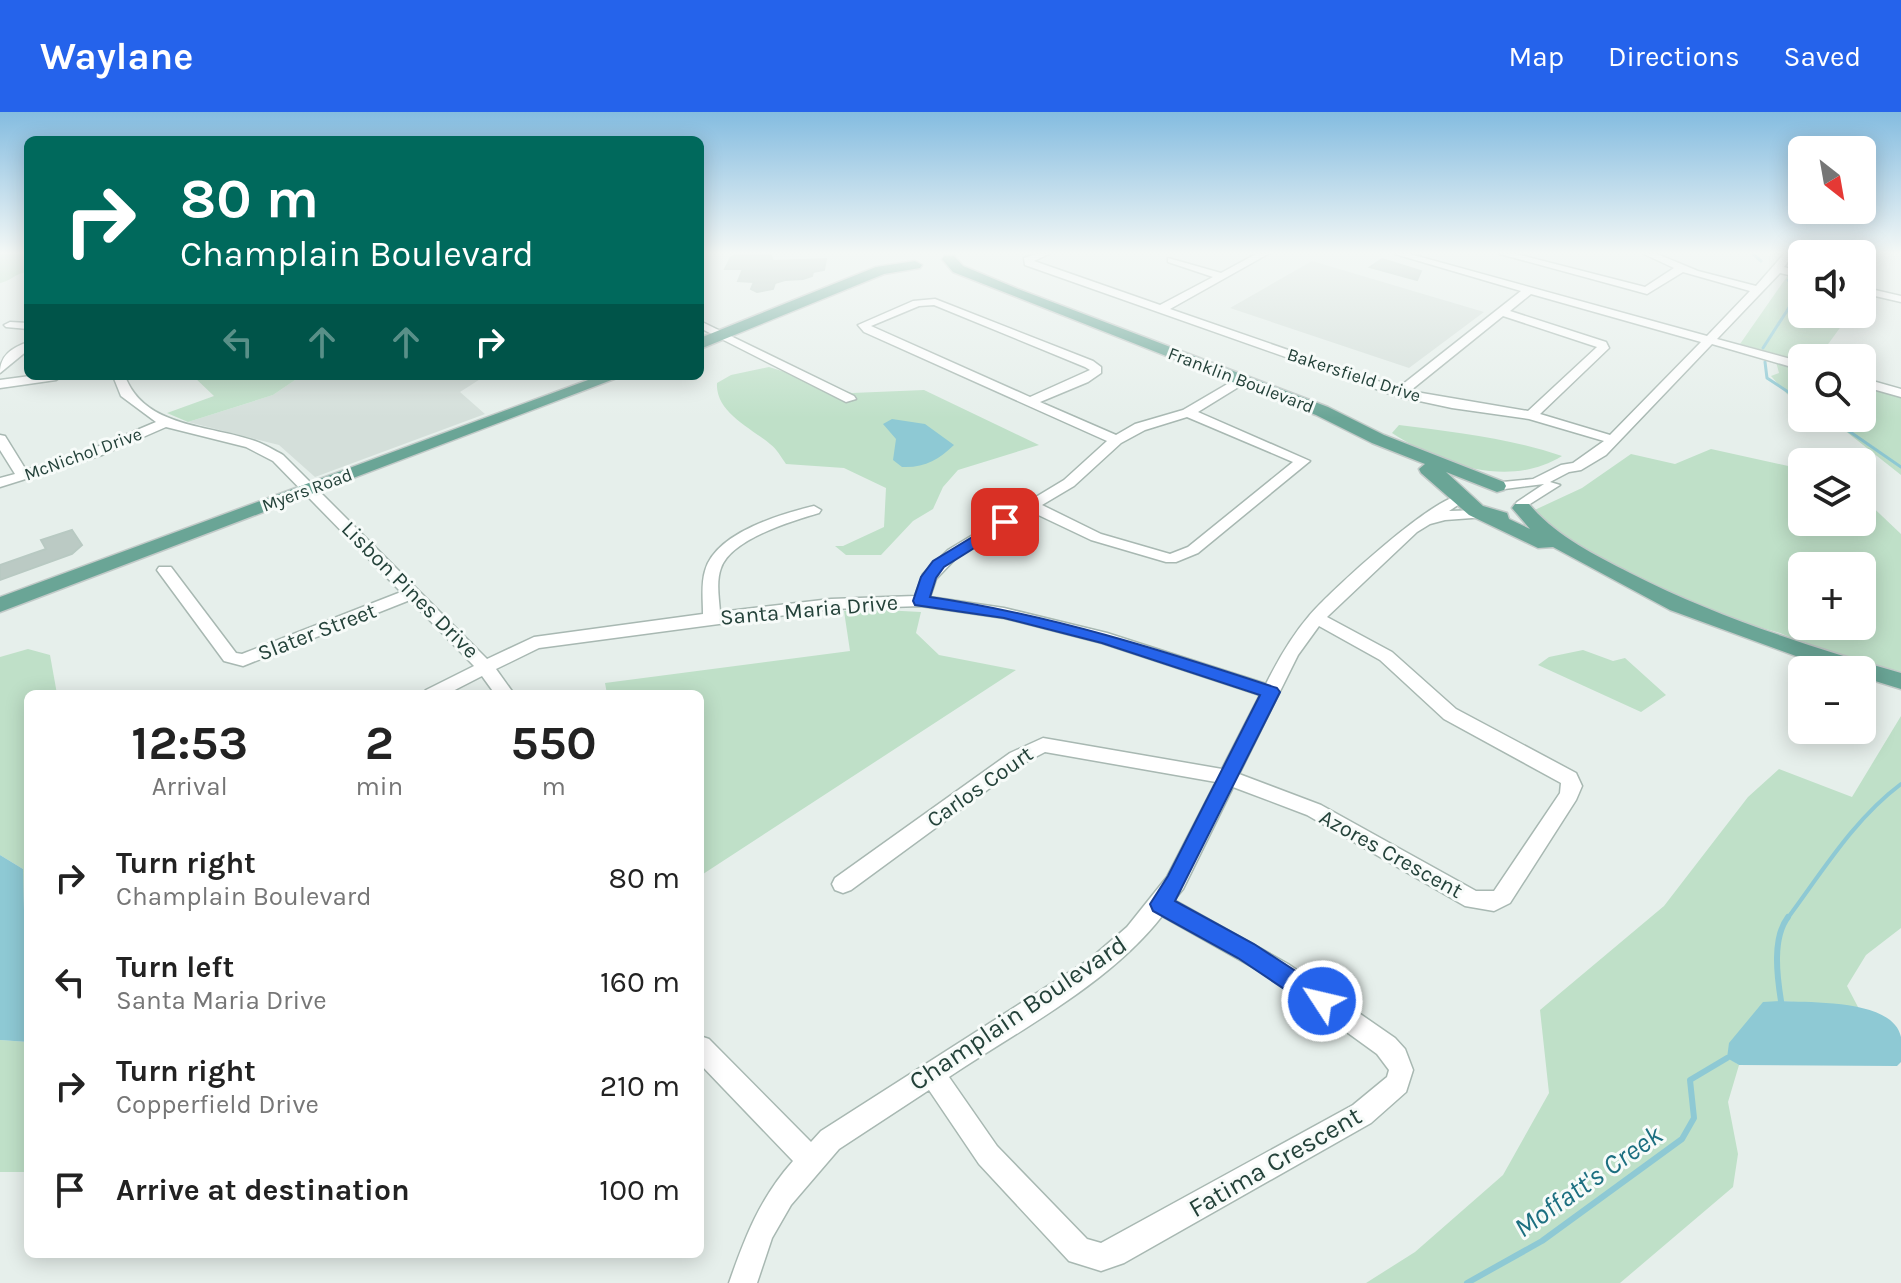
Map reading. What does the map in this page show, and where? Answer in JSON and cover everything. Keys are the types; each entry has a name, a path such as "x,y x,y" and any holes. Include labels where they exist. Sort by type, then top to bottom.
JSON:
{"main road":[{"path":"782,311 787,309"},
{"path":"704,343 788,309"},
{"name":"Franklin Boulevard","path":"1056,309 1322,411 1445,478 1467,507 1484,514"},
{"name":"Myers Road","path":"0,605 603,380"},
{"name":"Franklin Boulevard","path":"1378,439 1513,494 1522,507"},
{"path":"1459,497 1459,491 1469,485 1489,483"},
{"path":"1484,514 1514,515 1522,507 1545,534 1670,602 1775,644 1901,681"},
{"path":"1484,514 1533,536 1615,584 1684,617 1789,656"},
{"path":"1876,682 1901,689"}],"street":[{"path":"903,309 864,325 868,330 1116,440"},
{"path":"952,309 1089,364 1097,370 1091,377 1054,389 1030,402"},
{"name":"Bakersfield Drive","path":"1161,309 1400,393 1531,415 1613,440"},
{"path":"1400,393 1506,309"},
{"path":"1599,309 1788,362"},
{"path":"1489,483 1526,485 1566,468 1576,467 1613,440 1740,309"},
{"path":"1502,312 1602,344 1603,348 1531,415"},
{"path":"10,325 24,326"},
{"path":"704,326 850,399"},
{"path":"0,369 8,358 24,348"},
{"path":"0,384 28,380"},
{"path":"120,380 125,393 165,423"},
{"path":"921,601 929,577 939,564 1069,483 1116,440 1140,427 1188,413 1241,380"},
{"path":"1876,386 1901,393"},
{"path":"1032,506 1096,537 1171,559 1193,550 1303,461 1188,413"},
{"name":"McNichol Drive","path":"0,483 97,452 165,423"},
{"name":"Lisbon Pines Drive","path":"165,423 267,450 414,593 485,667 502,690"},
{"path":"0,439 23,476"},
{"path":"1522,507 1575,472 1576,467"},
{"name":"Champlain Boulevard","path":"743,1283 760,1232 781,1195 810,1160 852,1123 1098,966 1135,934 1175,883 1290,653 1316,618 1412,529 1459,497"},
{"path":"712,618 713,567 719,557 741,540 775,523 814,510"},
{"name":"Champlain Boulevard","path":"1412,529 1442,516 1484,514"},
{"name":"Slater Street","path":"165,570 230,657 243,660 414,593"},
{"name":"Santa Maria Drive","path":"440,690 534,643 563,637 831,604 921,601 1004,613 1107,639 1271,692"},
{"name":"Azores Crescent","path":"1227,777 1314,810 1473,900 1484,903 1502,897 1569,795 1572,786 1569,778 1560,771 1450,714 1386,656 1316,618"},
{"name":"Carlos Court","path":"843,884 1017,758 1043,745 1227,777"},
{"name":"Fatima Crescent","path":"931,1072 1009,1179 1079,1251 1101,1257 1114,1253 1341,1127 1397,1084 1401,1070 1396,1057 1386,1046 1280,971 1161,904"},
{"path":"704,1051 810,1160"}],"shaded area":[{"path":"1232,309 1473,309 1484,312 1409,368"},
{"path":"295,380 479,380 460,392 485,414 315,477 279,445 188,422 273,395"}],"green space":[{"path":"1765,309 1788,309 1788,328 1840,328 1828,344 1788,344 1788,357 1740,344"},
{"path":"1775,358 1788,362 1788,395 1771,376 1779,373"},
{"path":"769,367 852,393 924,390 1039,445 958,470 943,487 933,509 913,521 881,555 846,555 835,546 843,546 884,527 886,488 844,468 786,464 772,446 728,411 718,393 717,383 731,375"},
{"path":"197,380 295,380 273,395 188,422 167,413 214,396"},
{"path":"1876,386 1901,393 1901,475 1876,455 1876,448 1867,448 1847,432 1876,432"},
{"path":"1399,425 1502,440 1562,456 1520,471 1476,469 1411,445 1392,433"},
{"path":"1711,449 1788,466 1788,536 1876,536 1876,510 1901,534 1901,676 1876,669 1876,656 1835,656 1797,640 1876,640 1876,552 1788,552 1788,636 1688,607 1526,514 1582,488 1631,454 1675,464"},
{"path":"844,611 921,612 916,633 939,655 1016,670 704,873 704,690 606,690 605,683 850,651"},
{"path":"28,649 50,655 56,690 24,690 24,910 23,869 0,855 0,657"},
{"path":"1583,650 1613,661 1625,658 1666,695 1641,712 1538,665 1549,657"},
{"path":"1901,716 1901,928 1866,955 1847,986 1858,1007 1781,1001 1727,1057 1739,1065 1728,1102 1738,1154 1733,1187 1620,1283 1366,1283 1415,1252 1503,1175 1549,1093 1540,1010 1664,906 1748,797 1779,769 1852,797"},
{"path":"0,1040 24,1042 24,1172 0,1172"}],"water":[{"path":"892,419 925,424 954,445 931,462 902,467 893,460 896,439 883,424"},
{"path":"0,855 23,869 24,1042 0,1040"},
{"path":"1763,1002 1830,1003 1868,1009 1883,1016 1895,1025 1901,1037 1901,1062 1897,1066 1739,1065 1727,1058 1729,1043"}],"building":[{"path":"72,530 82,545 72,554 0,580 0,565 46,549 41,540"}],"waterway":[{"name":"Moffatt's Creek","path":"1763,348 1788,309"},
{"name":"Moffatt's Creek","path":"1765,362 1767,378 1788,392"},
{"name":"Moffatt's Creek","path":"1850,432 1901,467"},
{"name":"Moffatt's Creek","path":"1787,919 1868,813 1901,784"},
{"name":"Moffatt's Creek","path":"1781,1001 1778,946 1788,917"},
{"name":"Moffatt's Creek","path":"1467,1283 1542,1241 1682,1139 1694,1118 1690,1080 1727,1058"}],"route":[{"path":"1005,522 939,564 929,577 921,601 1004,613 1107,639 1271,692 1175,883 1161,904 1280,971 1322,1001"}]}
